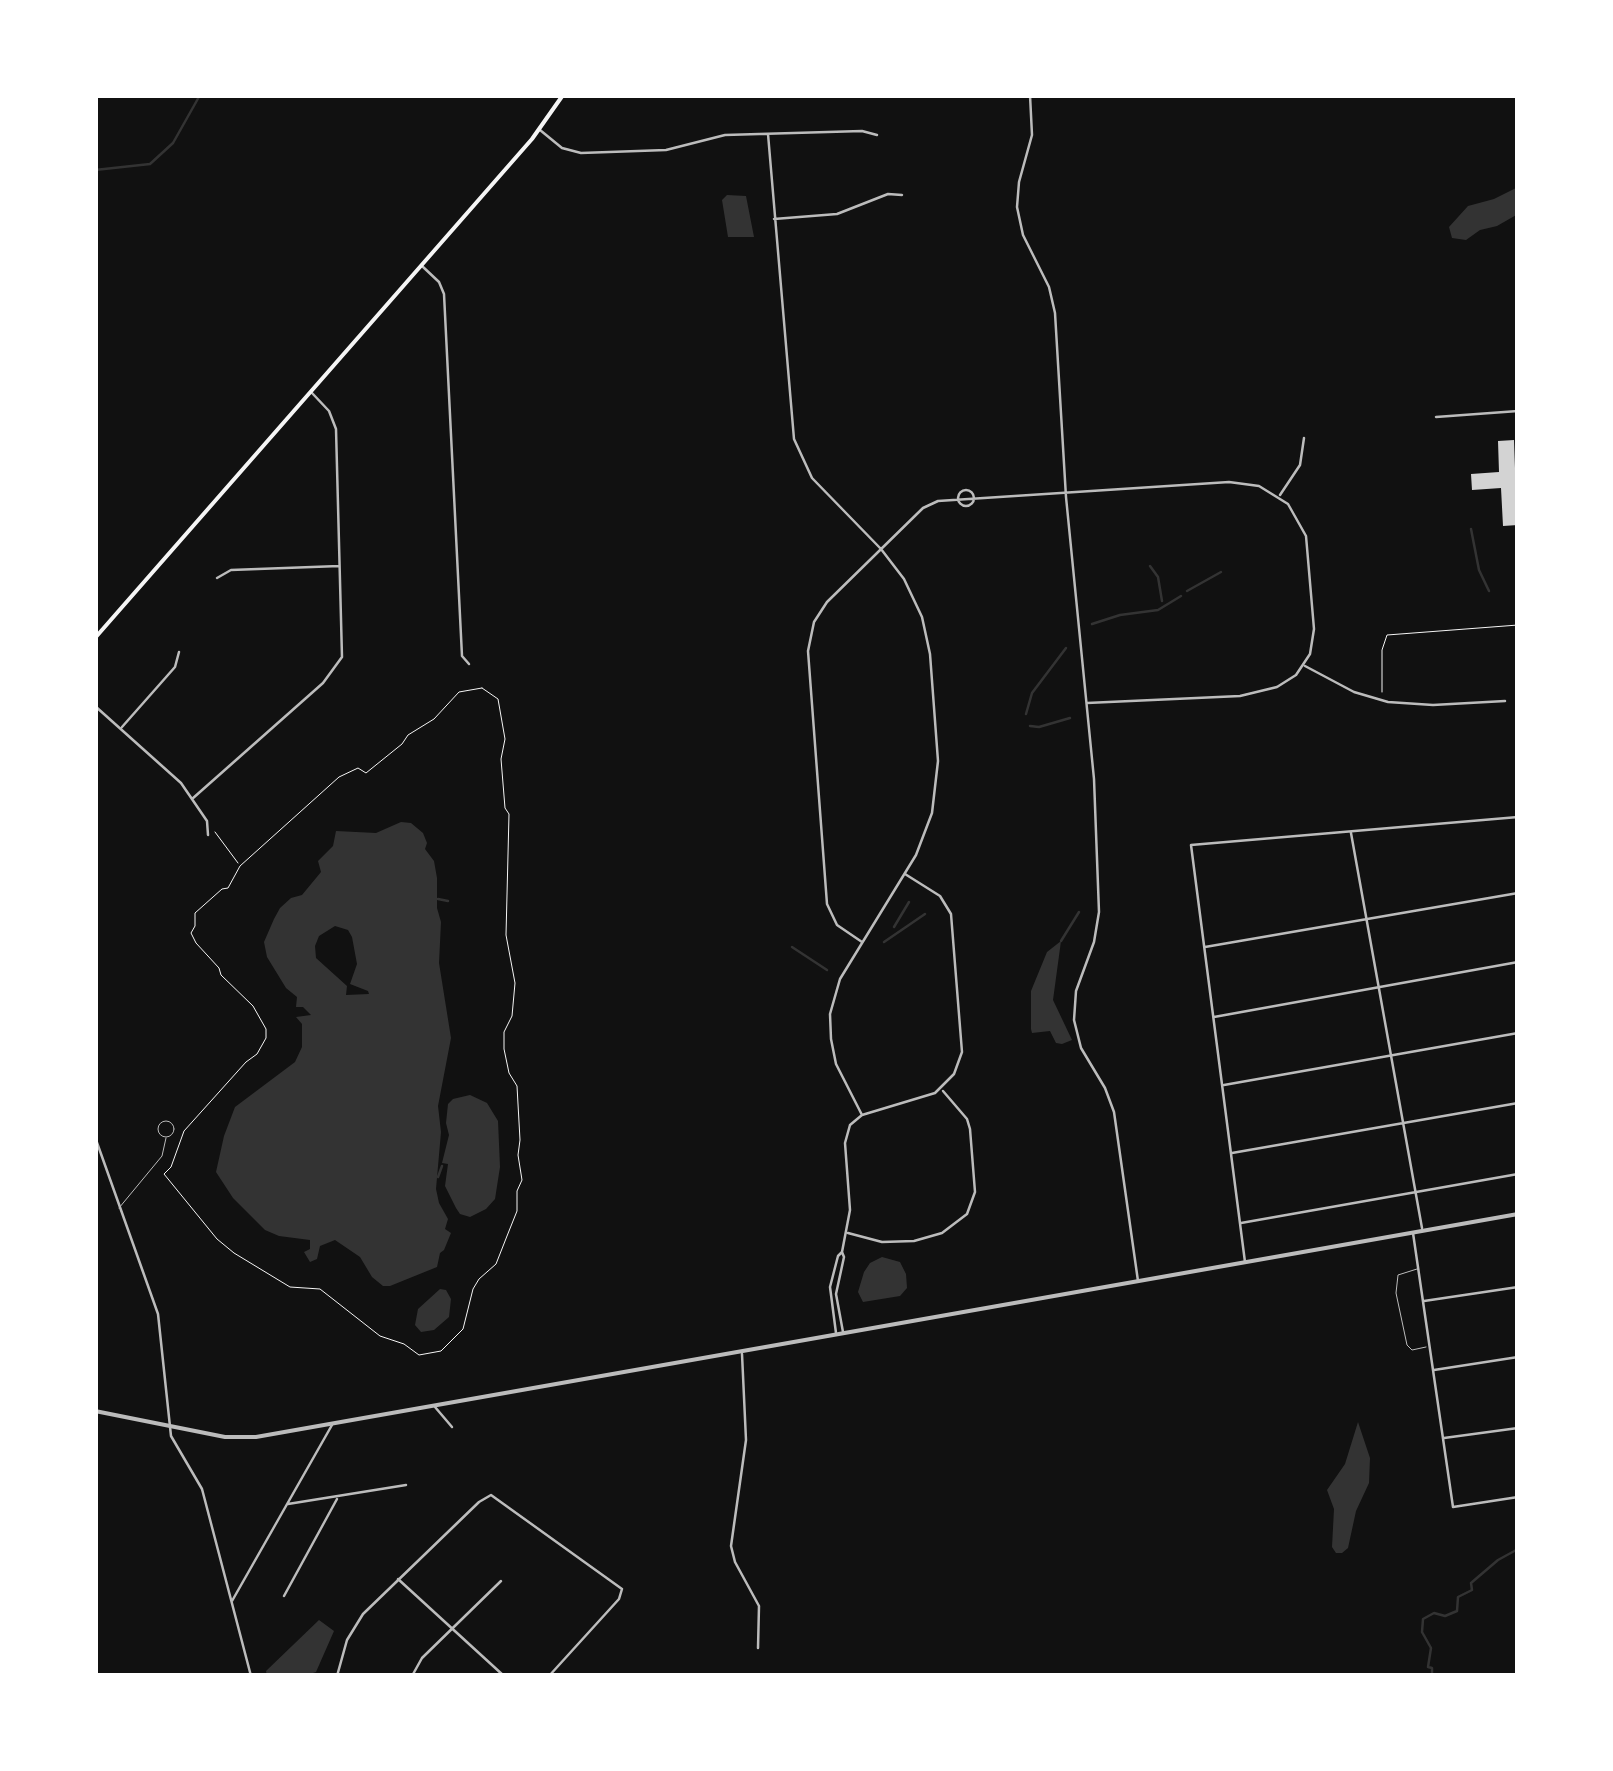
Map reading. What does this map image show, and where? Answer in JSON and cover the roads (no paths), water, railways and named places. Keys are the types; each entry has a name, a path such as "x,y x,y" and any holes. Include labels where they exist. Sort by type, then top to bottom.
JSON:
{"main road":[{"path":"95,638 540,130 563,95"}],"street":[{"path":"1030,95 1032,140 1019,182 1017,207 1022,235 1054,304 1066,491 1093,760 1099,912 1094,942 1076,991 1074,1020 1082,1048 1116,1117 1138,1282"},
{"path":"540,130 562,148 581,154 666,150 717,136 862,131 877,135"},
{"path":"768,134 794,439 812,478 880,550 909,588 926,629 938,753 932,813 921,846 835,990 830,1030 836,1064 862,1115"},
{"path":"774,220 837,214 888,194 902,196"},
{"path":"421,265 440,282 444,294 462,656 469,664"},
{"path":"192,799 334,672 344,646 336,428 330,411 311,392"},
{"path":"1436,417 1518,411"},
{"path":"1279,497 1300,465 1304,438"},
{"path":"958,498 968,506 974,498 1235,482 1260,486 1279,497 1300,521 1307,544 1314,639 1304,666 1291,679 1277,687 1240,696 1087,704"},
{"path":"958,498 966,489 974,498"},
{"path":"862,942 837,925 828,909 808,650 812,628 824,605 926,506 958,498"},
{"path":"217,578 231,570 341,566"},
{"path":"121,728 175,667 179,652"},
{"path":"1304,666 1354,692 1388,702 1433,706 1505,701"},
{"path":"95,706 169,770 208,821 208,834"},
{"path":"1245,1263 1191,845 1518,817"},
{"path":"1351,831 1422,1231"},
{"path":"840,1334 836,1294 850,1210 845,1141 850,1125 862,1115 942,1089 958,1068 963,1047 953,918 940,896 906,874"},
{"path":"1204,948 1518,893"},
{"path":"1213,1017 1518,962"},
{"path":"1222,1086 1518,1032"},
{"path":"846,1232 882,1242 908,1242 942,1233 967,1214 975,1192 970,1129 942,1089"},
{"path":"1230,1153 1518,1103"},
{"path":"95,1137 159,1319 169,1426 173,1441 202,1489 252,1676"},
{"path":"1239,1223 1518,1174"},
{"path":"95,1411 247,1438 1518,1214"},
{"path":"1413,1233 1454,1516"},
{"path":"1422,1302 1518,1287"},
{"path":"742,1352 746,1440 732,1546 735,1562 759,1606 758,1648"},
{"path":"1433,1370 1518,1357"},
{"path":"434,1406 452,1427"},
{"path":"232,1602 332,1424"},
{"path":"1443,1438 1518,1428"},
{"path":"286,1504 406,1485"},
{"path":"338,1676 344,1649 356,1624 398,1579 491,1495 622,1588 619,1600 548,1676"},
{"path":"284,1596 338,1498"},
{"path":"1453,1507 1518,1498"},
{"path":"398,1579 504,1676"},
{"path":"412,1676 422,1658 501,1582"}],"lane":[{"path":"119,1208 162,1156 166,1138"},
{"path":"1418,1268 1398,1275 1396,1293 1408,1347 1413,1350 1429,1346"}],"waterway":[{"path":"95,170 150,164 173,143 200,95"},
{"path":"1471,529 1479,570 1489,591"},
{"path":"1150,566 1158,577 1162,601"},
{"path":"1187,591 1221,572"},
{"path":"1092,624 1158,610 1181,596"},
{"path":"1026,714 1032,693 1066,648"},
{"path":"1030,726 1070,718"},
{"path":"438,899 448,901"},
{"path":"894,927 909,902"},
{"path":"1061,941 1079,912"},
{"path":"884,942 925,914"},
{"path":"792,947 827,970"},
{"path":"438,1177 442,1166"},
{"path":"1432,1676 1432,1668 1428,1667 1431,1648 1422,1632 1423,1619 1434,1613 1445,1616 1457,1611 1458,1597 1472,1590 1471,1583 1518,1549"}]}
